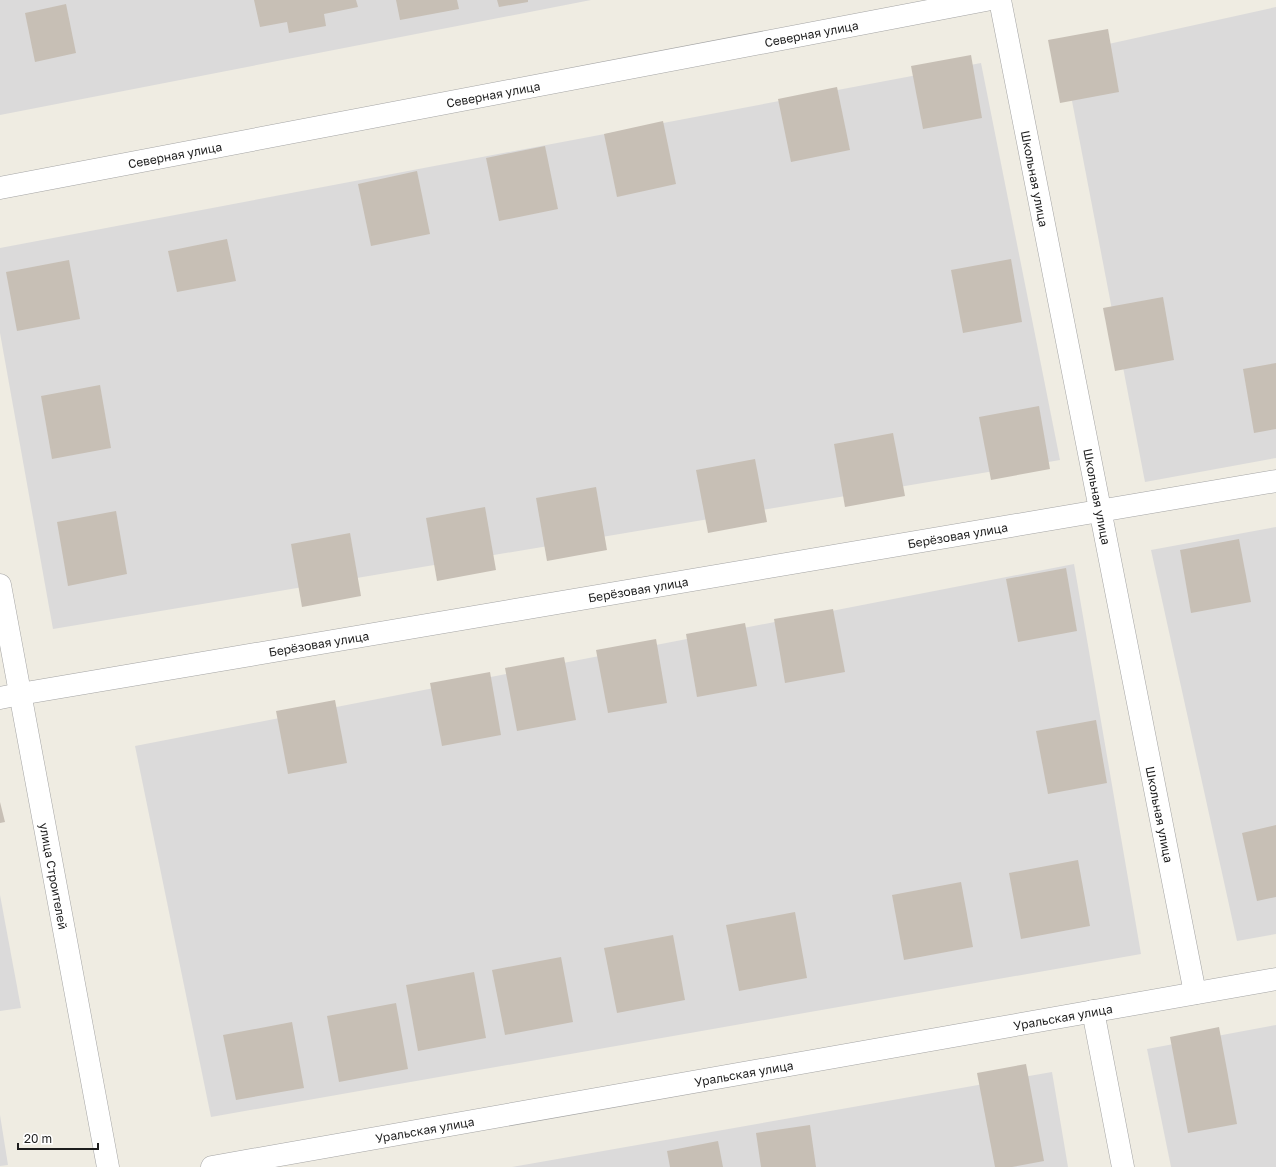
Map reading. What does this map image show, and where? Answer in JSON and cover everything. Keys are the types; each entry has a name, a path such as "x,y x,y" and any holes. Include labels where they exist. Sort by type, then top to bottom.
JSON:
{"street":[{"name":"Северная улица","path":"0,188 986,0"},
{"name":"Школьная улица","path":"1000,0 1102,510 1195,993"},
{"name":"Берёзовая улица","path":"10,696 1276,481"},
{"name":"улица Строителей","path":"0,585 10,696 108,1167"},
{"name":"Уральская улица","path":"212,1167 1276,979"},
{"path":"1093,1011 1123,1167"}],"shaded area":[{"path":"0,0 591,0 0,115"},
{"path":"1276,7 1276,458 1145,482 1063,54"},
{"path":"981,63 1060,460 53,629 0,333 0,248"},
{"path":"1276,527 1276,934 1237,941 1151,550"},
{"path":"1074,564 1141,954 211,1117 135,746"},
{"path":"0,895 21,1008 0,1011"},
{"path":"1276,1025 1276,1167 1171,1167 1147,1049"},
{"path":"1052,1072 1068,1167 512,1167"},
{"path":"0,1115 8,1165 0,1166"}],"building":[{"path":"254,0 356,0 358,7 324,14 326,26 289,33 287,22 260,27"},
{"path":"396,0 457,0 459,9 400,20"},
{"path":"497,0 528,0 528,2 499,7"},
{"path":"66,4 76,53 35,62 25,13"},
{"path":"1108,29 1119,92 1060,103 1048,40"},
{"path":"971,55 982,118 923,129 911,66"},
{"path":"837,87 850,150 791,162 778,99"},
{"path":"663,121 676,184 617,197 604,134"},
{"path":"545,146 558,209 499,221 486,158"},
{"path":"417,171 430,234 371,246 358,184"},
{"path":"227,239 236,281 177,292 168,251"},
{"path":"1011,259 1022,322 963,333 951,270"},
{"path":"69,260 80,319 17,331 6,272"},
{"path":"1163,297 1174,360 1115,371 1103,308"},
{"path":"1276,363 1276,429 1254,433 1243,369"},
{"path":"100,385 111,448 52,459 41,396"},
{"path":"1039,406 1050,469 991,480 979,417"},
{"path":"893,433 905,496 845,507 834,444"},
{"path":"755,459 767,522 708,533 696,470"},
{"path":"596,487 607,550 547,561 536,498"},
{"path":"485,507 496,570 437,581 426,518"},
{"path":"116,511 127,574 68,586 57,522"},
{"path":"350,533 361,596 302,607 291,544"},
{"path":"1239,539 1251,602 1191,613 1180,550"},
{"path":"1066,568 1077,631 1018,642 1006,579"},
{"path":"833,609 845,672 785,683 774,619"},
{"path":"745,623 757,686 697,697 686,634"},
{"path":"656,639 667,703 608,713 596,650"},
{"path":"564,657 576,720 517,731 505,668"},
{"path":"490,672 501,735 442,746 430,683"},
{"path":"335,700 347,763 288,774 276,711"},
{"path":"1096,720 1107,783 1048,794 1036,731"},
{"path":"0,802 5,822 0,823"},
{"path":"1276,825 1276,897 1257,901 1242,833"},
{"path":"1078,860 1090,926 1021,939 1009,873"},
{"path":"961,882 973,947 904,960 892,895"},
{"path":"795,912 807,978 739,991 726,925"},
{"path":"673,935 685,1000 617,1013 604,948"},
{"path":"561,957 573,1022 505,1035 492,970"},
{"path":"474,972 486,1038 418,1051 406,985"},
{"path":"396,1003 408,1069 339,1082 327,1016"},
{"path":"292,1022 304,1088 236,1100 223,1035"},
{"path":"1219,1027 1237,1124 1188,1133 1170,1037"},
{"path":"1026,1064 1044,1161 1012,1167 995,1167 977,1073"},
{"path":"810,1125 816,1167 761,1167 756,1133"},
{"path":"718,1141 723,1167 670,1167 667,1151"}]}
